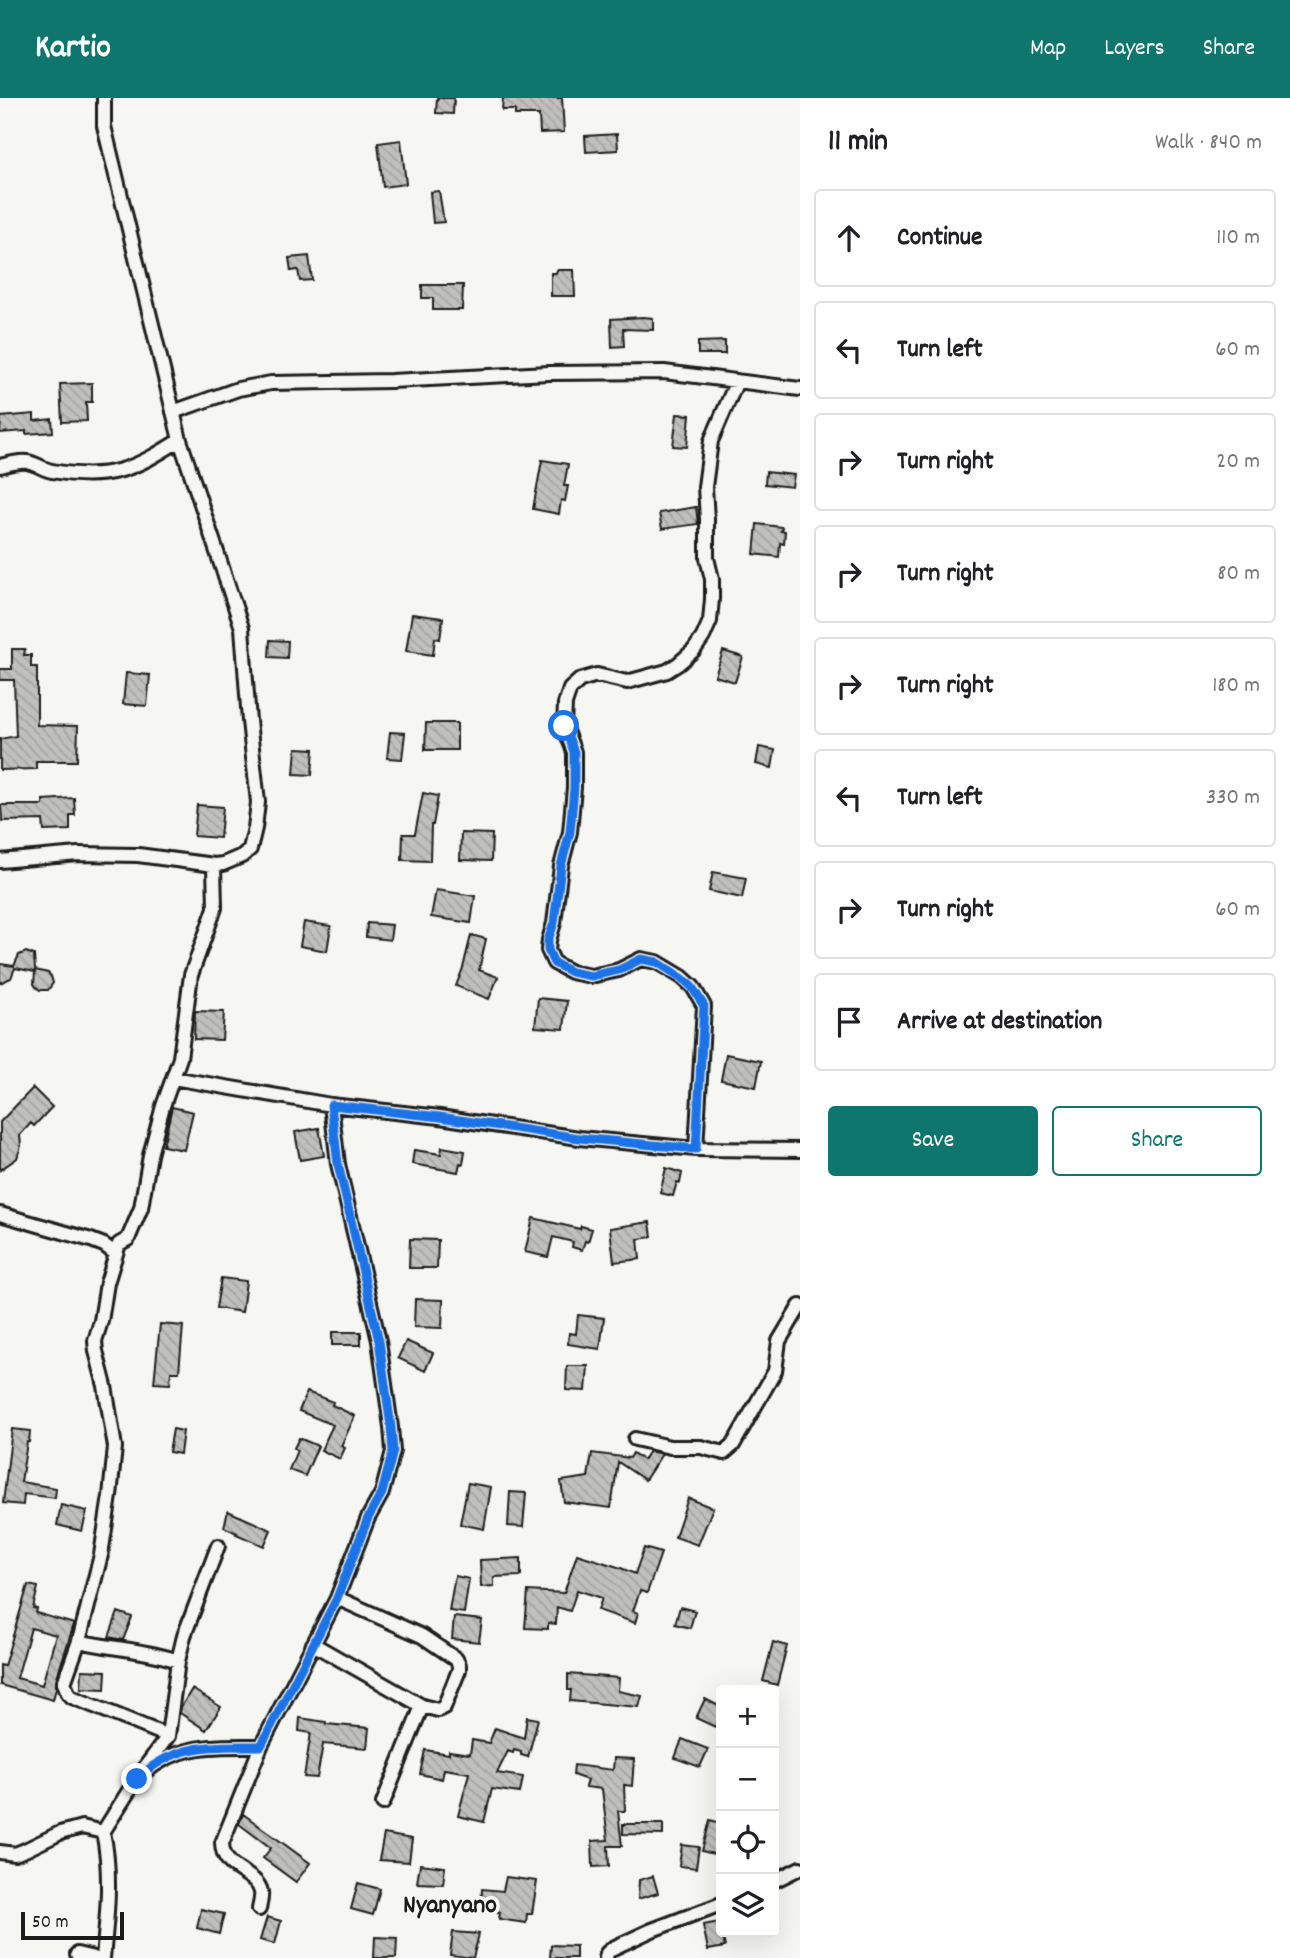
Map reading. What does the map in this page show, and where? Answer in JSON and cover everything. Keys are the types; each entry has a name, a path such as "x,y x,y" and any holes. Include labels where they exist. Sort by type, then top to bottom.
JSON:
{"street":[{"path":"0,860 78,855 138,855 223,864 242,856 250,849 258,802 242,628 180,440 104,126 104,98"},
{"path":"173,412 237,389 271,383 391,382 549,373 664,372 800,388"},
{"path":"696,1149 704,1006 692,987 657,962 641,959 619,970 591,976 571,972 554,963 548,950 548,940 554,923 561,866 570,832 574,788 574,752 564,726 565,704 570,690 580,680 597,675 627,682 667,671 694,650 703,637 710,621 712,599 712,579 707,558 705,487 711,441 737,381"},
{"path":"0,466 27,462 50,471 99,476 150,459 180,440"},
{"path":"168,1736 89,1705 68,1693 64,1683 79,1641 101,1555 115,1447 96,1341 102,1321 107,1283 120,1244 128,1238 141,1208 150,1155 180,1058 191,975 215,908 214,865"},
{"path":"173,1078 331,1105 440,1117 579,1138 696,1149 800,1150"},
{"path":"259,1909 262,1894 260,1888 231,1864 223,1852 222,1843 261,1746 337,1598 368,1518 382,1493 393,1451 379,1341 338,1164 331,1105"},
{"path":"0,1214 91,1240 116,1254"},
{"path":"635,1439 670,1447 701,1447 724,1453 733,1445 775,1371 779,1341 800,1306"},
{"path":"103,1958 108,1903 106,1843 103,1832 168,1736 184,1636 218,1546"},
{"path":"313,1644 422,1706 438,1710 444,1707 459,1670 456,1659 422,1636 337,1598"},
{"path":"79,1641 178,1661"},
{"path":"383,1803 422,1706"},
{"path":"137,1779 155,1764 177,1753 227,1746 261,1746"},
{"path":"0,1852 15,1854 60,1833 82,1827 103,1832"},
{"path":"779,1878 800,1868"},
{"path":"606,1958 612,1948 716,1906"},
{"path":"77,1954 94,1958"}],"building":[{"path":"437,98 454,98 453,114 436,113"},
{"path":"503,98 562,98 564,132 540,133 539,115 515,115 515,110 502,110"},
{"path":"617,134 618,150 586,152 585,136"},
{"path":"401,140 406,184 383,187 378,143"},
{"path":"439,191 444,222 433,223 430,192"},
{"path":"309,256 312,280 300,281 298,270 291,271 289,258"},
{"path":"557,270 574,270 575,296 551,296 551,273 556,273"},
{"path":"422,285 463,285 462,310 433,310 433,298 422,298"},
{"path":"653,318 653,330 623,329 624,346 612,347 611,319"},
{"path":"725,341 725,354 698,354 698,342"},
{"path":"92,383 92,402 86,402 87,421 62,422 60,384"},
{"path":"34,414 34,421 52,419 53,432 0,433 1,417"},
{"path":"677,414 690,415 687,447 673,446"},
{"path":"542,460 568,464 564,486 568,486 565,501 561,500 559,514 533,509"},
{"path":"766,472 794,475 792,487 765,484"},
{"path":"696,507 698,524 662,529 659,513"},
{"path":"757,524 782,527 781,531 785,531 784,544 780,543 779,557 754,554"},
{"path":"412,614 443,618 440,639 435,638 433,655 406,651"},
{"path":"270,640 288,641 287,658 269,657"},
{"path":"12,649 25,649 24,655 31,655 31,667 37,667 37,725 78,726 77,761 36,761 36,769 0,770 0,739 16,736 14,680 0,680 0,669 12,669"},
{"path":"723,651 743,657 735,682 715,676"},
{"path":"126,673 150,675 147,706 123,704"},
{"path":"426,723 457,723 457,750 425,750"},
{"path":"390,732 405,733 402,759 387,758"},
{"path":"759,747 775,750 772,768 756,764"},
{"path":"296,748 314,749 312,775 294,774"},
{"path":"423,793 438,796 431,825 430,861 402,860 403,834 415,834"},
{"path":"74,798 75,815 70,815 70,830 44,831 43,820 2,821 1,805 43,805 43,800"},
{"path":"197,805 223,807 220,838 194,836"},
{"path":"461,833 492,834 491,861 460,860"},
{"path":"713,872 746,878 742,898 709,891"},
{"path":"436,890 475,896 471,923 431,917"},
{"path":"304,922 331,926 327,951 300,946"},
{"path":"367,923 392,925 390,940 366,937"},
{"path":"471,935 486,939 479,970 498,977 489,999 456,986"},
{"path":"26,952 34,955 35,970 51,976 53,983 48,990 36,987 35,972 15,968 11,978 0,983 0,964 14,966 19,955"},
{"path":"538,998 567,1001 564,1029 535,1027"},
{"path":"195,1011 224,1012 222,1040 194,1039"},
{"path":"726,1054 761,1061 756,1087 721,1080"},
{"path":"33,1088 52,1107 34,1126 31,1123 20,1135 21,1146 17,1158 0,1170 0,1122"},
{"path":"172,1107 193,1112 184,1150 163,1146"},
{"path":"319,1128 324,1156 300,1160 295,1132"},
{"path":"442,1147 465,1151 463,1164 460,1163 458,1172 412,1164 414,1150 441,1154"},
{"path":"666,1168 682,1173 673,1196 660,1193"},
{"path":"533,1218 580,1229 581,1226 592,1229 582,1250 572,1247 573,1242 553,1237 548,1257 525,1252"},
{"path":"650,1222 652,1237 638,1239 640,1259 614,1262 610,1228"},
{"path":"410,1239 438,1240 437,1268 409,1268"},
{"path":"221,1278 246,1281 242,1312 216,1308"},
{"path":"415,1299 443,1300 442,1328 414,1327"},
{"path":"578,1315 604,1318 600,1349 568,1344 569,1333 576,1334"},
{"path":"160,1324 183,1326 179,1372 171,1372 170,1384 154,1383"},
{"path":"332,1332 361,1332 361,1345 332,1345"},
{"path":"406,1341 433,1353 425,1371 398,1358"},
{"path":"567,1366 588,1366 586,1391 566,1390"},
{"path":"307,1392 333,1402 332,1405 355,1416 341,1446 345,1448 340,1459 321,1450 333,1425 299,1411"},
{"path":"12,1429 30,1431 21,1482 56,1488 55,1498 24,1494 23,1505 3,1503"},
{"path":"173,1429 183,1431 180,1454 169,1452"},
{"path":"299,1438 318,1446 305,1476 289,1470"},
{"path":"649,1451 662,1454 645,1480 618,1462 611,1508 564,1502 561,1481 588,1477 592,1453 630,1458 633,1453 643,1460"},
{"path":"468,1483 491,1487 484,1529 460,1524"},
{"path":"510,1492 526,1493 523,1527 508,1526"},
{"path":"688,1498 713,1508 698,1545 675,1537"},
{"path":"61,1505 87,1511 82,1531 57,1525"},
{"path":"228,1511 271,1530 264,1546 224,1527"},
{"path":"644,1548 661,1553 647,1593 640,1591 633,1611 638,1613 635,1623 598,1610 602,1598 577,1590 570,1611 557,1607 556,1624 548,1623 548,1629 525,1628 528,1591 564,1593 577,1554 635,1574"},
{"path":"521,1558 521,1576 494,1577 494,1586 481,1587 480,1560"},
{"path":"455,1576 469,1579 464,1613 449,1611"},
{"path":"28,1585 38,1587 33,1608 37,1609 36,1613 74,1624 56,1680 53,1700 0,1685 0,1665 4,1666","holes":["31,1628 56,1635 42,1685 17,1678"]},
{"path":"680,1607 695,1611 690,1628 675,1624"},
{"path":"118,1612 132,1617 123,1640 109,1637"},
{"path":"454,1617 482,1620 479,1642 452,1639"},
{"path":"773,1642 787,1646 777,1685 763,1681"},
{"path":"82,1670 106,1671 105,1689 81,1688"},
{"path":"568,1674 619,1678 618,1691 642,1696 639,1707 570,1701"},
{"path":"192,1689 221,1707 206,1730 180,1713"},
{"path":"705,1699 716,1704 715,1727 696,1718"},
{"path":"527,1717 538,1719 528,1757 521,1755 521,1752 508,1751 497,1773 523,1777 520,1793 492,1789 484,1822 458,1816 469,1773 444,1769 442,1779 420,1774 425,1750 470,1754 472,1740 489,1743 495,1728 524,1738"},
{"path":"300,1718 326,1724 369,1728 367,1748 323,1744 317,1778 304,1777 311,1733 299,1731"},
{"path":"682,1739 708,1749 700,1767 675,1758"},
{"path":"614,1758 634,1759 632,1786 624,1785 625,1811 618,1811 622,1846 608,1846 609,1866 593,1867 592,1841 608,1840 602,1789 585,1787 587,1780 573,1775 574,1765 613,1770"},
{"path":"243,1814 310,1863 296,1882 263,1858 271,1848 239,1824"},
{"path":"710,1820 716,1822 716,1855 702,1851"},
{"path":"623,1824 663,1824 663,1835 623,1834"},
{"path":"384,1834 412,1839 409,1862 379,1860"},
{"path":"682,1845 699,1847 696,1868 679,1866"},
{"path":"420,1864 445,1867 443,1884 417,1883"},
{"path":"653,1876 658,1893 638,1899 639,1880"},
{"path":"506,1877 537,1881 532,1914 527,1914 526,1923 499,1919 500,1912 481,1911 482,1889 503,1891"},
{"path":"358,1883 380,1889 373,1915 351,1909"},
{"path":"201,1909 224,1914 219,1934 197,1928"},
{"path":"267,1917 281,1921 275,1944 260,1940"},
{"path":"716,1923 716,1937 723,1937 725,1947 708,1950 703,1925"},
{"path":"453,1932 479,1934 473,1958 450,1955"},
{"path":"375,1937 397,1938 396,1958 374,1958"},
{"path":"551,1945 576,1946 576,1958 550,1958"}],"district":[{"name":"Nyanyano","path":"450,1903"}],"route":[{"path":"137,1779 155,1764 177,1753 227,1746 261,1746 337,1598 368,1518 382,1493 393,1451 391,1427 379,1341 338,1164 331,1105 440,1117 579,1138 696,1149 704,1006 692,987 657,962 641,959 619,970 591,976 571,972 554,963 548,950 561,866 570,832 574,788 574,752 564,726"}]}
